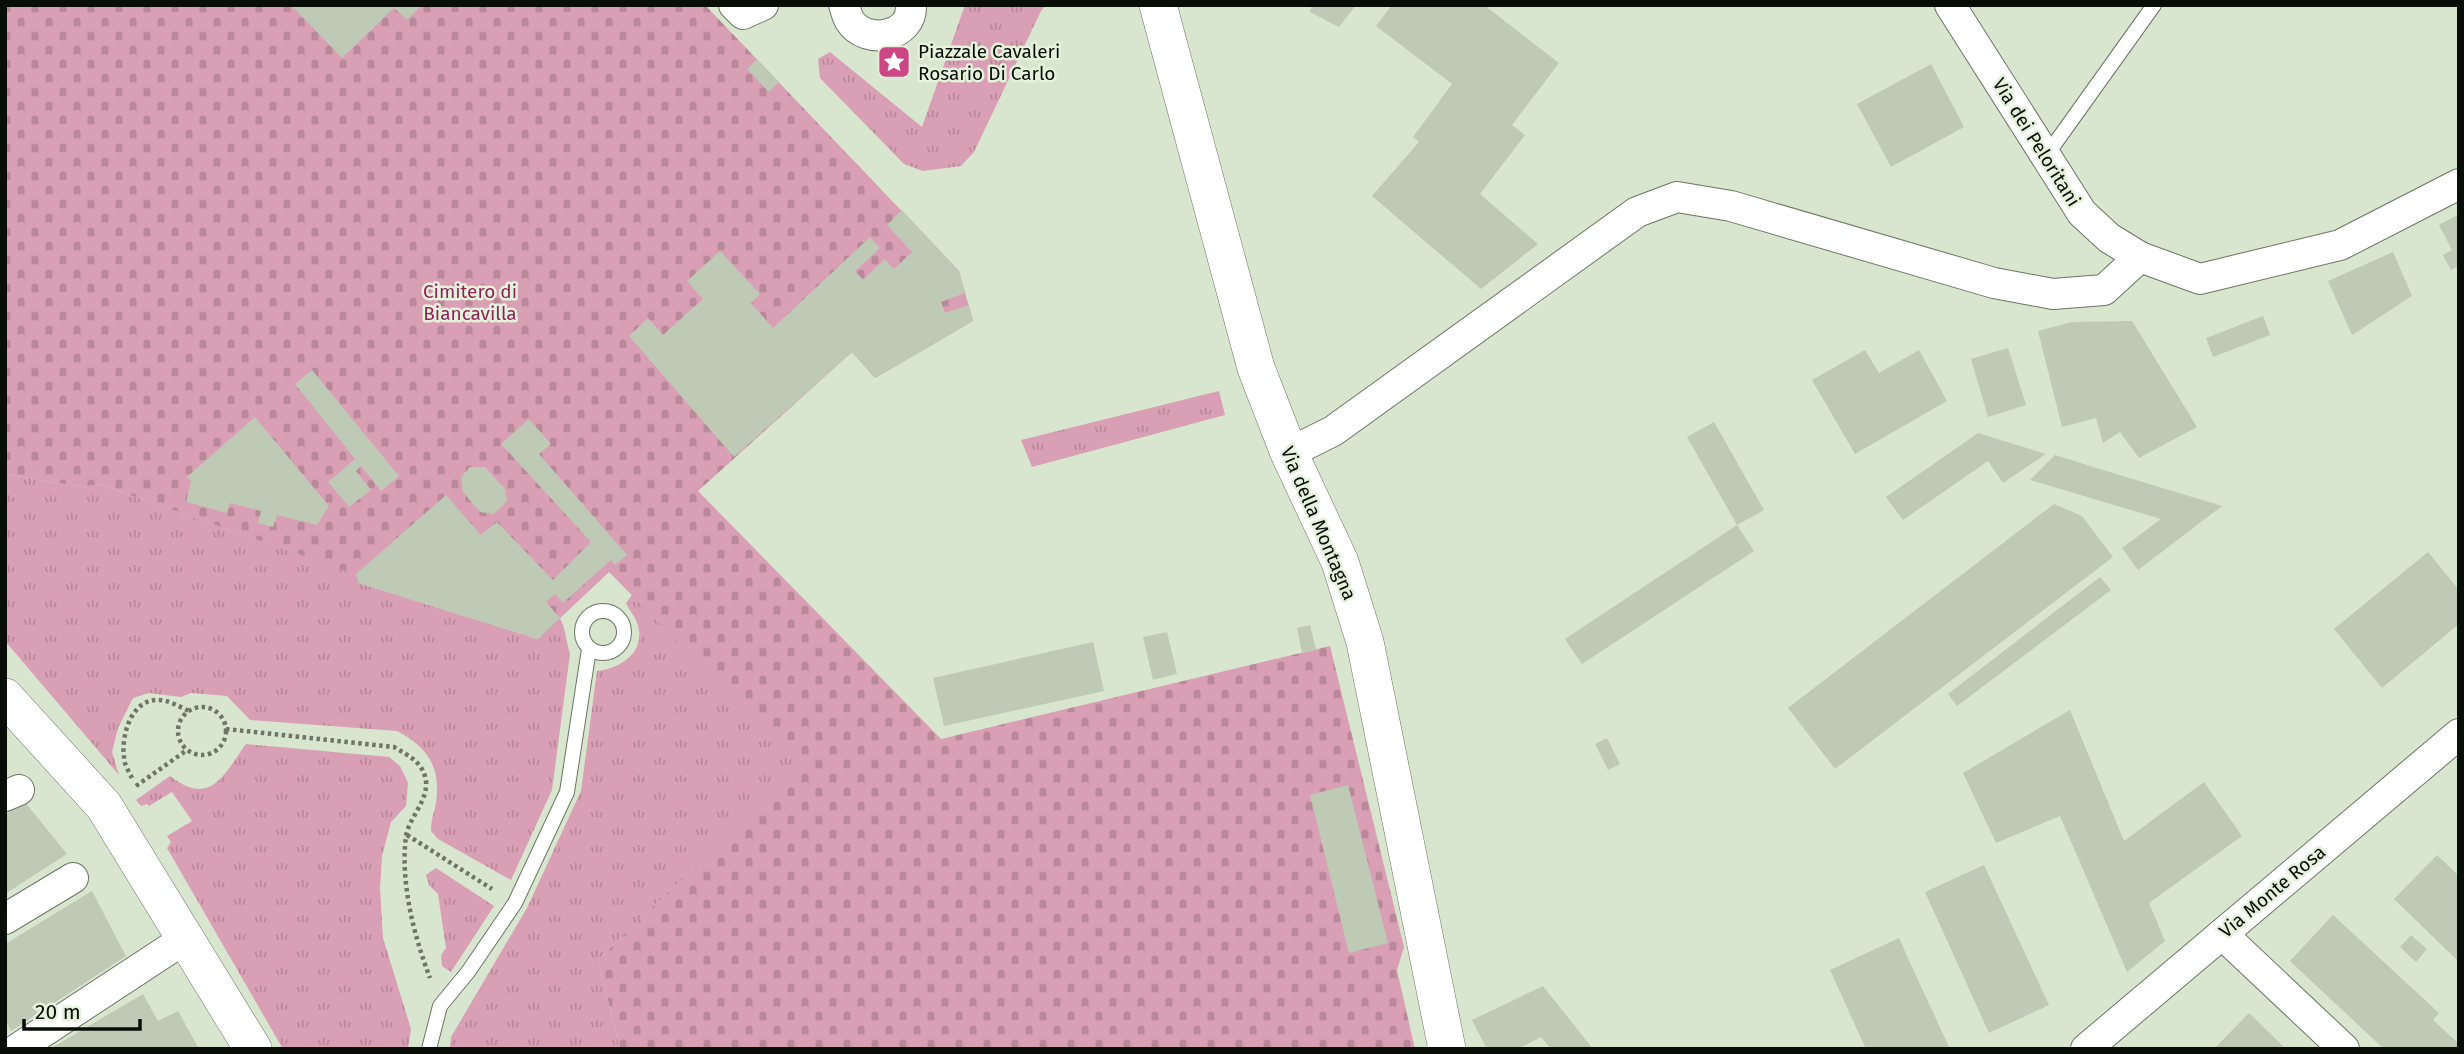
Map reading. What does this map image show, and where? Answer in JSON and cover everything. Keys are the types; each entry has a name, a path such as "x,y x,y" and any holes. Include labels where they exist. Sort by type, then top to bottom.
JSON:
{"street":[{"path":"734,5 743,15 763,5"},
{"path":"845,5 850,22 865,34 884,36 901,28 912,11 911,5"},
{"name":"Via della Montagna","path":"1158,5 1256,368 1289,453 1340,562 1365,642 1447,1049"},
{"name":"Via dei Peloritani","path":"1950,5 2082,214 2109,238 2140,257 2200,279 2340,245 2459,184"},
{"path":"1289,453 1333,431 1637,212 1677,197 1731,206 1994,283 2053,294 2104,290 2140,257"},
{"path":"5,697 104,806 253,1049"},
{"name":"Via Monte Rosa","path":"2086,1049 2459,734"},
{"path":"5,919 73,878"},
{"path":"2222,934 2344,1049"},
{"path":"17,1049 186,938"}],"lane":[{"path":"2046,156 2154,5"},
{"path":"429,1049 440,1006 468,972 515,903 567,792 589,649"}],"path":[{"path":"135,786 123,758 130,719 139,706 157,700 189,711"},
{"path":"200,707 213,709 222,717 226,729 223,743 213,753 200,755 187,750 179,738 179,723 189,711 200,707"},
{"path":"226,729 394,747 417,760 426,782 423,799 407,835 407,881 416,941 440,1006"},
{"path":"104,806 187,750"},
{"path":"407,835 515,903"}],"green space":[{"name":"Cimitero di Biancavilla","path":"5,5 705,5 959,271 973,321 875,378 852,352 698,491 941,739 1330,646 1404,947 1397,970 1415,1049 620,1049 598,960 799,765 609,572 538,639 358,583 355,574 99,484 82,487 5,474"},
{"path":"965,5 1046,5 974,152 961,166 923,171 904,164 820,78 818,59 830,52 922,127"},
{"path":"1219,391 1225,415 1032,467 1021,440"},
{"path":"5,474 82,487 99,484 356,574 358,583 537,639 560,618 570,654 552,790 511,880 438,839 431,831 437,790 434,768 417,744 397,731 250,720 227,696 191,693 181,697 149,693 133,698 118,728 112,752 119,775 5,641"},
{"path":"632,595 800,765 598,960 620,1049 450,1049 451,1037 527,908 581,791 597,671 625,661 637,647 639,629 626,603"},
{"path":"246,744 389,757 400,766 408,783 406,806 391,822 382,856 380,888 383,938 411,1029 408,1049 283,1049 167,848 171,842 167,836 192,821 172,792 149,806 141,806 136,800 170,776 196,789 206,788 223,776"},
{"path":"436,868 494,906 451,972 442,966 441,955 446,948 438,894 429,885 426,875"}],"building":[{"path":"291,5 422,5 407,20 394,8 342,58"},
{"path":"1312,5 1356,5 1339,27 1310,12"},
{"path":"1392,5 1484,5 1559,63 1512,125 1525,135 1480,194 1538,244 1481,289 1372,196 1419,142 1413,137 1452,84 1376,26"},
{"path":"757,59 779,82 769,92 747,69"},
{"path":"1931,64 1964,127 1891,167 1857,104"},
{"path":"902,210 959,271 965,293 941,302 945,313 969,305 973,321 875,378 852,352 734,457 629,336 648,318 663,335 703,299 687,281 720,251 760,294 751,303 773,328 870,237 880,248 855,271 863,280 885,259 894,269 912,252 887,225"},
{"path":"2459,214 2459,266 2451,270 2443,255 2452,250 2439,225"},
{"path":"2393,252 2412,296 2352,335 2328,281"},
{"path":"2263,316 2270,335 2213,357 2206,338"},
{"path":"2132,321 2197,427 2139,458 2120,432 2103,443 2096,418 2062,427 2038,331 2072,322"},
{"path":"2008,348 2026,405 1988,417 1971,359"},
{"path":"1865,350 1879,373 1919,350 1947,401 1855,454 1812,380"},
{"path":"312,370 399,476 381,491 361,466 356,471 371,490 349,507 328,482 355,459 295,384"},
{"path":"255,417 329,506 317,525 277,515 273,527 258,523 261,511 230,503 227,513 186,502 191,481 187,477"},
{"path":"529,419 551,444 539,454 627,555 615,565 611,560 563,603 555,594 546,602 560,618 538,639 358,583 356,574 446,495 481,535 497,522 553,580 591,542 501,444"},
{"path":"1714,422 1764,510 1737,525 1687,437"},
{"path":"1978,433 2046,454 2003,483 1988,461 1903,520 1886,497"},
{"path":"2055,455 2222,506 2138,570 2122,548 2161,519 2030,480"},
{"path":"470,467 485,467 505,489 507,501 494,514 480,512 463,492 461,477"},
{"path":"2054,504 2082,516 2113,557 1835,769 1788,708"},
{"path":"1737,525 1754,551 1582,664 1565,639"},
{"path":"2428,552 2459,590 2459,624 2382,688 2334,629"},
{"path":"2100,577 2111,590 1957,706 1948,694"},
{"path":"1310,625 1316,650 1302,653 1297,628"},
{"path":"1167,632 1177,674 1153,680 1143,637"},
{"path":"1093,642 1104,691 944,726 933,678"},
{"path":"2070,710 2124,841 2204,782 2242,836 2149,903 2165,941 2127,972 2060,816 1996,843 1963,773"},
{"path":"1607,738 1620,764 1608,770 1595,744"},
{"path":"1348,785 1388,943 1349,953 1310,795"},
{"path":"24,801 67,854 5,894 5,810"},
{"path":"2437,855 2459,876 2459,962 2394,899"},
{"path":"1984,865 2049,1005 1989,1033 1925,892"},
{"path":"92,891 126,956 11,1031 5,1019 5,944"},
{"path":"2333,915 2439,1013 2433,1020 2459,1044 2459,1049 2384,1049 2290,961"},
{"path":"2411,935 2427,949 2416,962 2400,947"},
{"path":"1899,938 1950,1049 1866,1049 1830,970"},
{"path":"1543,986 1593,1049 1551,1049 1541,1037 1518,1049 1487,1049 1472,1020"},
{"path":"143,994 158,1021 178,1011 199,1049 50,1049"},
{"path":"2249,1013 2286,1049 2214,1049"}],"place":[{"name":"Piazzale Cavaleri Rosario Di Carlo","path":"894,62"}]}
